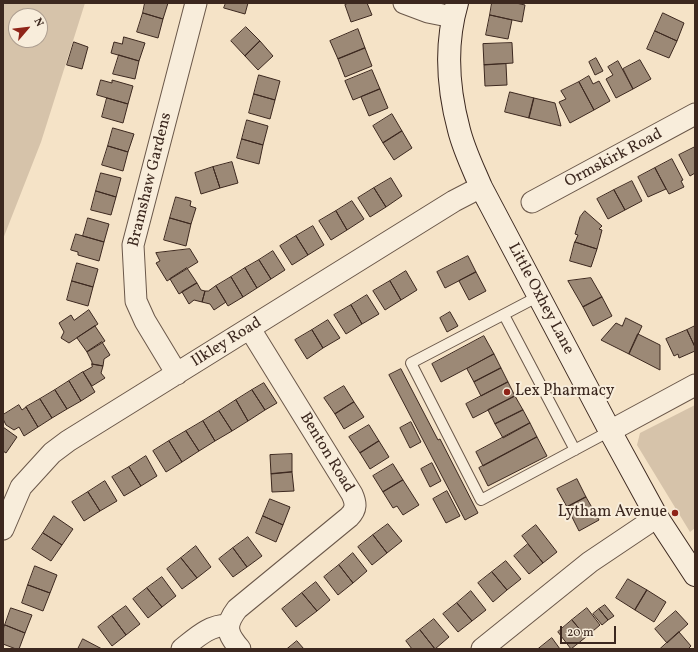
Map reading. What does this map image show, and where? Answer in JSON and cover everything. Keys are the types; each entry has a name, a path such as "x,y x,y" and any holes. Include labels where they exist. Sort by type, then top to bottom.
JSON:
{"main road":[{"name":"Little Oxhey Lane","path":"455,10 449,52 451,88 459,130 468,159 481,187 610,431 658,517 695,575"}],"street":[{"name":"Bramshaw Gardens","path":"176,374 145,321 136,301 133,245 196,3"},
{"path":"404,3 428,12 455,10"},
{"name":"Ormskirk Road","path":"532,202 695,114"},
{"name":"Ilkley Road","path":"3,529 21,487 52,453 68,440 250,329 454,201 481,187"},
{"name":"Benton Road","path":"228,624 237,609 350,517 356,503 352,494 250,329"},
{"path":"610,431 695,385"},
{"path":"482,649 590,562 658,517"},
{"path":"182,649 212,628 228,624 229,632 240,649"}],"lane":[{"path":"539,296 411,363 481,500 610,431"},
{"path":"504,315 575,450"}],"shaded area":[{"path":"3,3 85,3 41,142 3,239"},
{"path":"695,405 695,528 690,532 637,445 640,433"}],"building":[{"path":"145,3 168,3 163,19 143,13"},
{"path":"226,3 248,3 245,14 224,8"},
{"path":"349,3 367,3 372,15 351,22 345,5"},
{"path":"492,3 516,3 525,5 522,22 490,15"},
{"path":"143,13 163,19 158,38 137,32"},
{"path":"663,13 684,23 677,41 655,31"},
{"path":"490,15 512,20 508,39 486,35"},
{"path":"246,27 260,41 245,56 231,41"},
{"path":"358,29 365,48 338,59 330,41"},
{"path":"655,31 677,41 669,58 647,49"},
{"path":"124,37 145,43 139,61 111,53 114,42 122,44"},
{"path":"260,41 273,56 258,70 245,56"},
{"path":"74,42 88,47 82,69 67,65"},
{"path":"512,43 513,63 484,65 483,44"},
{"path":"365,48 372,66 345,77 338,59"},
{"path":"119,55 139,61 135,79 113,74"},
{"path":"596,58 603,71 595,75 589,62"},
{"path":"640,60 651,79 633,89 623,69"},
{"path":"618,61 633,89 616,98 606,79 613,75 608,67"},
{"path":"506,64 507,85 485,86 484,65"},
{"path":"372,70 380,89 353,100 345,81"},
{"path":"259,75 280,81 275,100 254,94"},
{"path":"589,76 593,84 599,81 610,101 594,110 579,82"},
{"path":"101,80 112,83 112,80 133,86 128,104 97,95"},
{"path":"579,82 594,110 570,123 559,102 566,99 561,91"},
{"path":"380,89 388,108 369,116 361,97"},
{"path":"510,92 534,98 529,118 505,112"},
{"path":"254,94 275,100 270,119 249,113"},
{"path":"107,98 128,104 123,123 102,117"},
{"path":"534,98 555,103 561,126 529,118"},
{"path":"392,114 402,131 383,143 373,126"},
{"path":"247,120 268,126 263,145 242,139"},
{"path":"113,128 134,134 128,152 108,146"},
{"path":"402,131 412,148 394,160 383,143"},
{"path":"242,139 263,145 259,164 237,158"},
{"path":"108,146 128,152 123,171 102,165"},
{"path":"695,147 695,173 690,176 679,155"},
{"path":"672,159 683,180 681,181 684,187 669,194 655,168"},
{"path":"232,162 238,183 220,188 213,167"},
{"path":"213,167 220,188 201,194 195,173"},
{"path":"655,168 666,189 648,197 638,177"},
{"path":"101,173 121,178 116,197 96,191"},
{"path":"391,178 402,196 386,207 374,188"},
{"path":"632,181 642,201 625,210 614,190"},
{"path":"374,188 386,207 370,217 358,198"},
{"path":"614,190 625,210 608,219 597,199"},
{"path":"96,191 116,197 111,215 91,210"},
{"path":"176,197 191,201 190,206 196,208 191,224 170,218"},
{"path":"352,201 364,219 347,230 336,211"},
{"path":"336,211 347,230 331,240 319,221"},
{"path":"585,211 602,226 599,229 602,230 597,249 575,242 578,235 575,234 580,217"},
{"path":"88,218 109,224 104,242 83,236"},
{"path":"170,218 191,224 186,246 164,240"},
{"path":"313,226 324,245 308,255 296,236"},
{"path":"76,234 104,242 99,261 78,255 78,252 71,250"},
{"path":"296,236 308,255 292,265 280,246"},
{"path":"575,242 597,249 591,267 570,261"},
{"path":"190,249 198,262 167,281 156,263 160,261 156,253"},
{"path":"273,251 285,270 271,279 259,260"},
{"path":"468,256 476,272 445,288 437,272"},
{"path":"259,260 271,279 257,288 245,268"},
{"path":"77,263 98,269 93,287 72,281"},
{"path":"187,268 197,283 179,294 170,279"},
{"path":"245,268 257,288 243,297 231,277"},
{"path":"406,271 417,290 401,300 390,281"},
{"path":"476,272 486,291 469,300 459,281"},
{"path":"231,277 243,297 228,306 216,286"},
{"path":"591,278 602,297 583,307 568,281"},
{"path":"72,281 93,287 88,306 67,300"},
{"path":"390,281 401,300 385,310 373,291"},
{"path":"197,283 201,290 205,291 202,302 194,300 189,304 182,292"},
{"path":"216,286 226,302 214,310 210,304 202,302 205,291 208,291"},
{"path":"367,295 379,314 362,324 351,305"},
{"path":"602,297 612,316 593,326 583,307"},
{"path":"351,305 362,324 346,334 334,315"},
{"path":"89,310 98,324 69,343 61,338 64,332 59,323 71,315 74,320"},
{"path":"450,312 458,326 447,332 440,318"},
{"path":"626,318 642,326 629,354 601,340 616,323 622,326"},
{"path":"328,320 340,338 323,348 312,330"},
{"path":"95,326 105,341 87,352 77,338"},
{"path":"695,326 695,347 687,330"},
{"path":"312,330 323,348 307,359 295,340"},
{"path":"687,330 695,347 695,351 679,358 678,354 674,356 666,339"},
{"path":"638,334 660,345 660,370 629,354"},
{"path":"484,336 494,354 441,382 432,364"},
{"path":"102,342 110,355 104,359 103,366 92,364 87,352"},
{"path":"494,354 501,368 474,382 467,369"},
{"path":"92,364 103,366 101,373 105,378 92,386 83,372 92,367"},
{"path":"501,368 508,382 481,396 474,382"},
{"path":"401,369 438,440 440,439 478,513 465,520 389,375"},
{"path":"83,372 95,392 81,401 69,381"},
{"path":"69,381 81,401 67,409 55,390"},
{"path":"508,382 515,396 473,418 466,404"},
{"path":"264,383 277,403 265,410 252,390"},
{"path":"344,386 354,402 335,414 324,398"},
{"path":"55,390 67,409 52,418 40,399"},
{"path":"252,390 265,410 248,421 236,400"},
{"path":"515,396 523,410 495,424 488,410"},
{"path":"40,399 52,418 38,427 26,407"},
{"path":"236,400 248,421 232,431 219,411"},
{"path":"354,402 364,417 344,429 335,414"},
{"path":"19,405 22,410 26,407 38,427 24,436 19,427 14,430 6,425 3,419 3,415"},
{"path":"523,410 530,423 503,438 495,424"},
{"path":"219,411 232,431 215,441 203,421"},
{"path":"203,421 215,441 199,451 186,431"},
{"path":"411,422 421,442 410,448 400,428"},
{"path":"530,423 537,437 483,466 476,452"},
{"path":"369,425 379,441 360,453 349,437"},
{"path":"3,427 17,437 6,453 3,451"},
{"path":"186,431 199,451 182,462 169,441"},
{"path":"537,437 547,456 488,486 479,468"},
{"path":"169,441 182,462 166,472 153,451"},
{"path":"379,441 389,457 370,469 360,453"},
{"path":"292,454 292,472 271,474 270,455"},
{"path":"146,456 157,476 141,486 129,467"},
{"path":"432,463 441,481 430,487 421,469"},
{"path":"393,464 403,480 383,492 373,476"},
{"path":"129,467 141,486 124,496 112,477"},
{"path":"292,472 294,491 272,492 271,474"},
{"path":"577,479 586,497 567,507 557,489"},
{"path":"403,480 419,505 403,515 397,506 393,508 383,492"},
{"path":"105,481 117,501 100,511 88,492"},
{"path":"447,491 460,516 446,523 433,499"},
{"path":"88,492 100,511 84,521 72,502"},
{"path":"586,497 599,520 579,531 567,507"},
{"path":"270,499 290,507 283,525 263,516"},
{"path":"54,516 73,529 62,545 43,533"},
{"path":"263,516 283,525 276,542 256,533"},
{"path":"388,524 402,541 387,553 373,535"},
{"path":"536,525 557,552 543,563 522,536"},
{"path":"43,533 62,545 51,561 32,549"},
{"path":"373,535 387,553 372,565 358,547"},
{"path":"248,537 262,556 247,567 233,548"},
{"path":"528,544 543,563 529,574 514,556"},
{"path":"196,546 211,567 197,578 181,558"},
{"path":"233,548 247,567 233,577 219,559"},
{"path":"353,553 367,571 353,583 339,565"},
{"path":"181,558 197,578 182,589 167,569"},
{"path":"506,561 521,579 507,590 492,572"},
{"path":"339,565 353,583 338,595 324,577"},
{"path":"35,566 57,575 50,593 28,585"},
{"path":"492,572 507,590 493,602 478,583"},
{"path":"162,577 176,596 162,607 147,588"},
{"path":"628,579 647,590 635,610 616,598"},
{"path":"316,582 330,600 317,611 302,593"},
{"path":"28,585 50,593 43,611 22,603"},
{"path":"147,588 162,607 148,618 133,599"},
{"path":"647,590 666,602 654,622 635,610"},
{"path":"471,591 486,610 472,621 457,603"},
{"path":"302,593 317,611 296,627 282,609"},
{"path":"457,603 472,621 458,632 443,614"},
{"path":"605,605 614,616 608,620 599,609"},
{"path":"126,606 140,624 126,635 112,616"},
{"path":"11,608 32,615 25,633 5,625"},
{"path":"587,608 600,625 586,637 572,620"},
{"path":"599,609 608,620 602,625 593,614"},
{"path":"676,611 688,624 667,643 655,629"},
{"path":"112,616 126,635 112,646 98,627"},
{"path":"434,619 449,637 435,649 420,630"},
{"path":"572,620 586,637 571,649 558,632"},
{"path":"5,625 25,633 19,649 3,644 3,630"},
{"path":"420,630 435,649 412,649 406,641"},
{"path":"679,632 691,646 688,649 660,649"},
{"path":"552,638 560,649 538,649"},
{"path":"83,639 102,649 78,649"},
{"path":"297,641 304,649 287,649"}],"place":[{"name":"Lex Pharmacy","path":"507,392"},
{"name":"Lytham Avenue","path":"675,513"}]}
